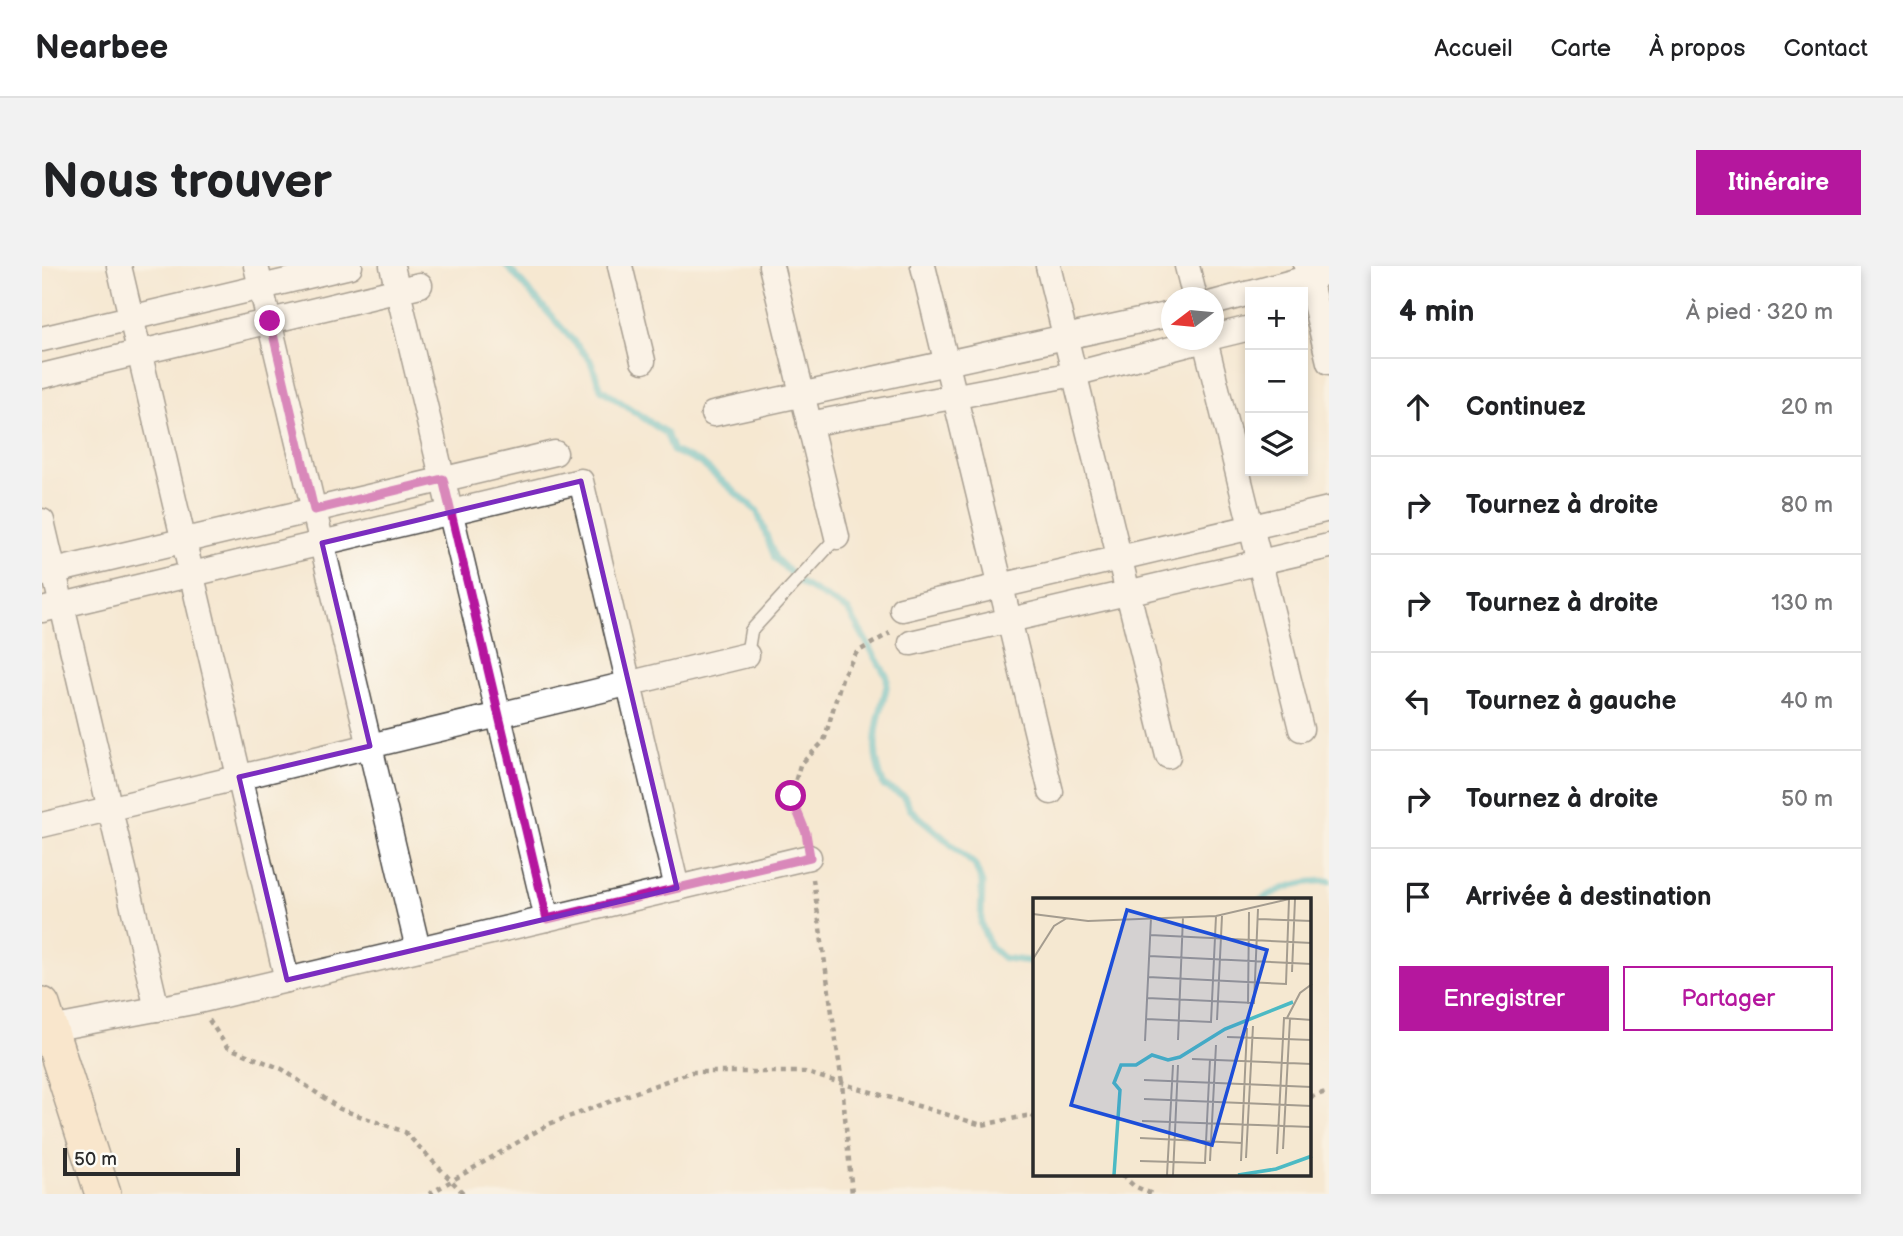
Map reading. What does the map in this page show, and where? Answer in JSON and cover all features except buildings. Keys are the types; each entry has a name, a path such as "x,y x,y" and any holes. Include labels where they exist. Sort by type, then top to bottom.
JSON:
{"street":[{"path":"119,266 287,980"},
{"path":"42,339 131,318 259,277 350,266"},
{"path":"392,266 409,288 443,479 547,919"},
{"path":"620,266 643,361"},
{"path":"771,266 837,537"},
{"path":"923,266 1051,792"},
{"path":"1048,266 1168,756"},
{"path":"1187,266 1192,287"},
{"path":"1270,287 1315,272 1316,311 1329,362"},
{"path":"259,277 418,949"},
{"path":"42,376 409,288"},
{"path":"1224,300 1245,295"},
{"path":"713,414 1161,316"},
{"path":"1224,334 1245,329"},
{"path":"809,424 1074,374 1166,350"},
{"path":"1207,350 1301,729"},
{"path":"48,572 555,453"},
{"path":"52,608 581,481 677,888"},
{"path":"902,608 1329,509"},
{"path":"42,521 52,608 110,808 158,1009"},
{"path":"911,643 1329,546"},
{"path":"42,825 747,654"},
{"path":"103,1194 46,1017 158,1009 198,1001 810,857"}],"lane":[{"path":"747,654 751,631 837,537"}],"path":[{"path":"852,1194 842,1083 810,857 806,833 791,796 800,765 824,741 843,675 857,652 893,631 911,643"},
{"path":"198,1001 227,1047 282,1069 340,1109 405,1132 464,1194"},
{"path":"429,1194 549,1124 691,1072 804,1072 982,1125 1033,1116"},
{"path":"1311,1097 1329,1091"},
{"path":"1124,1177 1134,1186 1152,1194"}],"highlighted area":[{"path":"581,481 677,888 287,980 239,777 370,746 322,543"}],"waterway":[{"path":"507,266 590,360 601,389 666,433 673,451 701,463 757,511 775,558 802,584 848,610 887,677 876,739 876,757 884,786 904,796 910,809 975,865 982,883 981,924 990,946 1003,958 1033,962"},
{"path":"1265,898 1294,885 1329,881"}],"route":[{"path":"270,321 314,510 443,479 547,919 810,857 806,833 791,796"}]}
